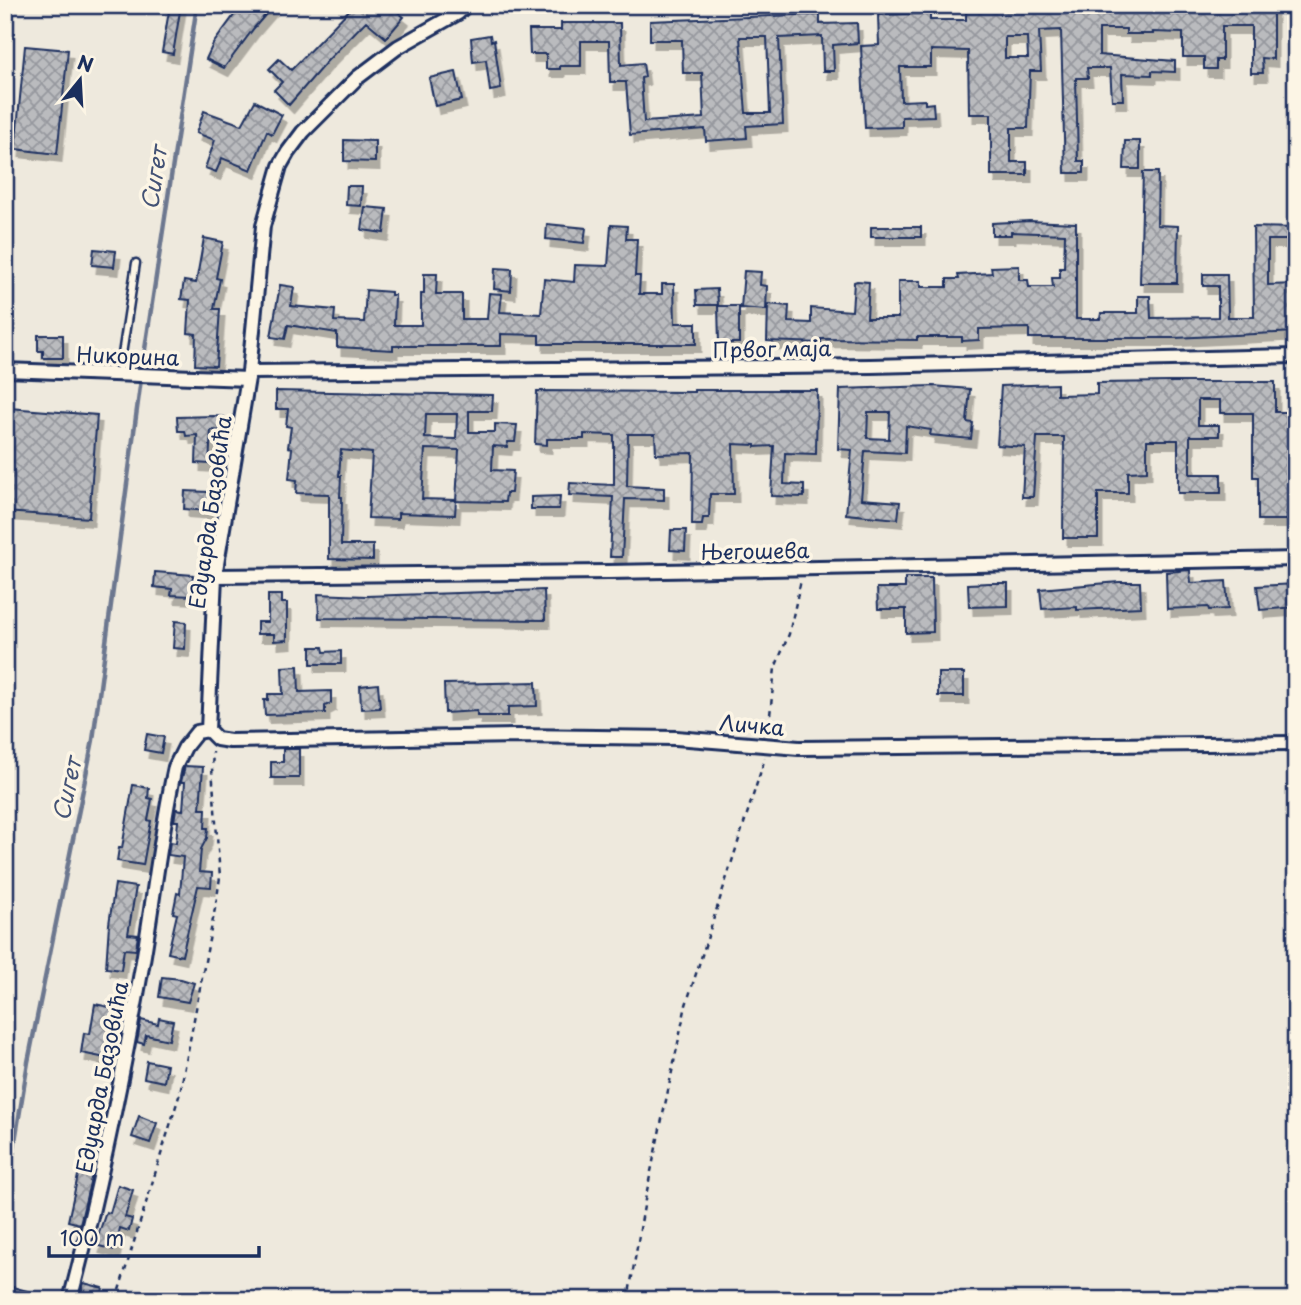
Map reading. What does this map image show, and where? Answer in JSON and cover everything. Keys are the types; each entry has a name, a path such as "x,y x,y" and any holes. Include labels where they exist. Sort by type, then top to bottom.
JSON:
{"street":[{"name":"Едуарда Базовића","path":"70,1300 91,1224 111,1127 143,961 175,766 197,732 213,734 215,576 249,375 263,226 277,176 288,152 303,132 357,78 398,47 458,13 466,5"},
{"name":"Првог маја","path":"249,375 871,366 1296,356"},
{"name":"Никорина","path":"5,370 249,375"},
{"name":"Његошева","path":"215,576 803,569 1296,559"},
{"name":"Личка","path":"213,734 230,741 517,736 676,738 823,748 1296,743"}],"lane":[{"path":"119,374 136,263"}],"path":[{"path":"628,1300 645,1200 686,1005 762,772 775,668 789,634 803,569"},
{"path":"116,1300 180,1093 197,1012 220,877 212,768 213,734"}],"building":[{"path":"170,5 181,5 173,54 162,52"},
{"path":"250,5 274,5 224,68 206,59 213,44 235,14 243,12"},
{"path":"354,5 389,5 404,17 386,38 366,21 289,105 274,90 282,82 269,69 279,59 291,70"},
{"path":"1184,7 1273,8 1273,59 1262,58 1263,73 1251,73 1251,26 1222,26 1222,60 1216,60 1216,69 1204,69 1204,57 1183,57 1183,33 1126,34 1126,29 1099,29 1099,55 1175,61 1175,72 1152,71 1152,75 1122,74 1123,100 1112,100 1110,68 1087,68 1088,78 1076,78 1078,161 1084,161 1084,173 1065,173 1061,30 1039,31 1041,71 1030,71 1028,128 1011,128 1011,162 1027,162 1027,175 991,175 991,114 969,114 968,51 931,50 931,67 900,67 901,101 925,100 925,104 933,103 934,116 902,117 902,127 865,128 861,46 879,45 878,15 930,13 930,20 966,20 966,12 1085,9 1184,12","holes":["1005,37 1027,37 1028,58 1005,58"]},
{"path":"820,15 820,24 857,23 858,43 833,45 834,71 823,71 822,36 779,38 783,124 746,126 747,138 706,141 705,129 630,135 626,82 610,82 609,41 581,41 581,66 546,69 546,54 530,54 529,30 561,30 561,23 620,23 621,65 643,63 645,77 641,78 644,122 704,118 702,73 683,73 682,40 650,40 650,21","holes":["740,37 767,37 770,113 746,113"]},
{"path":"490,35 491,41 494,40 501,89 490,91 486,60 473,62 471,38"},
{"path":"25,46 68,50 57,154 15,149"},
{"path":"456,72 462,100 435,106 429,78"},
{"path":"255,101 282,115 272,134 267,131 251,170 222,158 216,172 205,168 215,140 196,133 204,111 242,125"},
{"path":"344,140 375,141 375,162 344,161"},
{"path":"1125,141 1140,141 1140,169 1124,169"},
{"path":"1143,172 1158,172 1157,225 1178,226 1177,283 1140,283"},
{"path":"347,186 362,186 361,206 346,205"},
{"path":"365,207 387,209 384,233 362,230"},
{"path":"992,223 1076,223 1076,319 1100,319 1101,313 1138,313 1138,296 1150,296 1151,318 1218,317 1218,286 1203,286 1203,274 1227,274 1228,317 1254,317 1253,227 1296,228 1296,240 1268,240 1268,285 1296,284 1296,332 1175,338 1029,338 1029,328 979,329 979,340 962,341 962,337 917,337 917,340 821,339 821,343 767,341 768,304 789,306 788,322 811,323 811,308 852,311 854,282 857,281 869,282 867,318 898,318 898,281 921,281 921,287 947,287 947,279 959,279 958,275 992,273 991,267 1019,266 1019,280 1028,280 1029,287 1053,287 1052,278 1060,278 1060,268 1064,268 1065,234 1011,232 1011,235 992,235"},
{"path":"547,224 586,228 584,243 546,239"},
{"path":"611,225 627,226 626,239 637,239 635,276 640,276 639,294 662,294 662,284 674,284 675,323 696,323 696,344 539,344 539,335 501,334 501,346 393,346 393,350 337,347 337,333 288,325 285,339 271,337 280,285 294,287 291,306 335,310 334,321 364,322 366,290 391,292 391,295 395,295 394,325 421,325 424,274 437,274 436,294 462,294 462,319 487,319 489,293 502,294 500,312 541,314 544,279 574,282 575,265 608,266"},
{"path":"871,227 921,227 921,237 871,237"},
{"path":"204,238 223,242 216,278 220,279 214,309 220,309 216,366 195,365 196,334 188,333 190,300 181,299 184,281 196,283"},
{"path":"94,249 116,251 114,267 92,265"},
{"path":"495,268 512,269 511,291 494,289"},
{"path":"744,271 761,272 760,285 767,286 766,310 741,308"},
{"path":"717,289 718,305 697,305 696,290"},
{"path":"718,306 739,306 739,343 719,343"},
{"path":"38,335 63,335 63,358 43,358 43,351 38,351"},
{"path":"1275,382 1275,412 1294,412 1295,502 1290,502 1287,520 1258,520 1258,477 1253,477 1253,413 1220,413 1220,400 1198,400 1198,425 1219,425 1219,436 1190,436 1190,474 1221,474 1221,493 1178,493 1178,440 1147,440 1147,471 1128,472 1128,493 1098,493 1098,538 1063,538 1064,437 1037,437 1033,497 1022,497 1025,447 997,445 1001,386 1057,384 1057,395 1097,394 1097,383"},
{"path":"933,386 970,389 967,422 973,423 971,439 930,435 931,430 906,426 905,453 865,451 861,499 900,502 898,519 846,514 852,450 838,449 840,389","holes":["868,412 890,412 889,439 867,438"]},
{"path":"817,390 816,454 785,453 784,484 804,485 804,497 771,496 774,446 733,444 734,494 710,494 709,518 703,518 702,525 692,525 693,453 656,454 655,434 628,434 627,486 664,488 664,500 625,499 622,557 610,557 613,497 569,495 570,483 614,485 614,435 584,434 584,439 547,439 547,445 535,444 537,391"},
{"path":"276,391 493,395 492,411 469,411 469,432 495,432 495,424 517,425 515,442 508,442 507,447 493,446 492,470 513,471 511,493 506,493 505,502 456,501 459,450 425,449 422,499 456,500 455,515 398,513 398,519 368,518 372,453 341,450 341,545 373,545 373,560 329,559 329,494 296,493 297,480 289,479 292,448 288,447 291,427 286,426 288,409 276,409","holes":["426,414 457,414 456,439 425,438"]},
{"path":"9,408 97,415 89,518 5,512 5,455"},
{"path":"177,417 224,417 223,431 211,430 209,464 196,463 197,435 186,436 185,431 178,431"},
{"path":"185,491 209,492 208,511 184,509"},
{"path":"560,496 559,509 531,509 531,497"},
{"path":"671,530 686,530 685,551 670,550"},
{"path":"1190,570 1191,583 1226,581 1228,609 1167,609 1166,572"},
{"path":"155,572 193,575 192,596 171,595 172,589 154,587"},
{"path":"905,578 932,578 933,632 906,633 906,609 878,609 877,588 905,588"},
{"path":"1140,582 1141,607 1042,609 1040,589"},
{"path":"1008,583 1008,606 969,607 968,584"},
{"path":"1296,584 1296,607 1260,610 1257,586"},
{"path":"544,590 545,620 319,618 318,594 366,596"},
{"path":"268,595 282,595 282,603 287,603 287,640 274,641 274,634 257,634 257,622 268,622"},
{"path":"175,621 186,622 185,649 173,648"},
{"path":"311,647 323,647 324,652 341,651 341,664 311,664"},
{"path":"298,666 299,692 331,691 331,703 325,706 325,713 265,715 264,700 268,700 268,694 283,694 282,667"},
{"path":"938,673 964,673 964,696 938,696"},
{"path":"536,682 537,706 508,707 508,716 477,716 477,711 445,713 444,684"},
{"path":"378,684 380,708 361,709 360,686"},
{"path":"147,734 164,737 161,753 144,750"},
{"path":"283,749 299,749 299,778 271,778 271,762 283,762"},
{"path":"185,766 203,767 200,809 206,809 205,828 208,828 207,838 201,849 199,872 212,873 211,887 198,886 182,956 168,953 177,914 173,913 177,893 180,894 183,857 168,855 170,842 176,843 176,809 183,810 185,782 181,782"},
{"path":"133,785 149,788 148,798 152,799 143,865 117,861 119,848 122,848"},
{"path":"115,884 136,887 128,934 138,935 136,950 124,949 121,970 106,968"},
{"path":"162,977 194,983 188,1002 159,997"},
{"path":"95,1004 114,1008 106,1058 81,1053 84,1033 90,1034"},
{"path":"159,1018 173,1021 169,1040 146,1035 144,1044 137,1042 141,1020 158,1024"},
{"path":"147,1061 167,1065 164,1082 144,1078"},
{"path":"139,1116 157,1123 150,1143 132,1137"},
{"path":"81,1162 94,1166 80,1224 68,1221"},
{"path":"118,1185 133,1190 125,1217 132,1219 129,1231 120,1228 115,1250 95,1245 106,1212 110,1213"},
{"path":"84,1283 103,1288 100,1300 85,1300 86,1298 80,1296"},
{"path":"9,1286 45,1296 44,1300 6,1300"}],"waterway":[{"name":"Сигет","path":"144,356 197,5"},
{"name":"Сигет","path":"5,1202 28,1062 93,740 141,379"}]}
